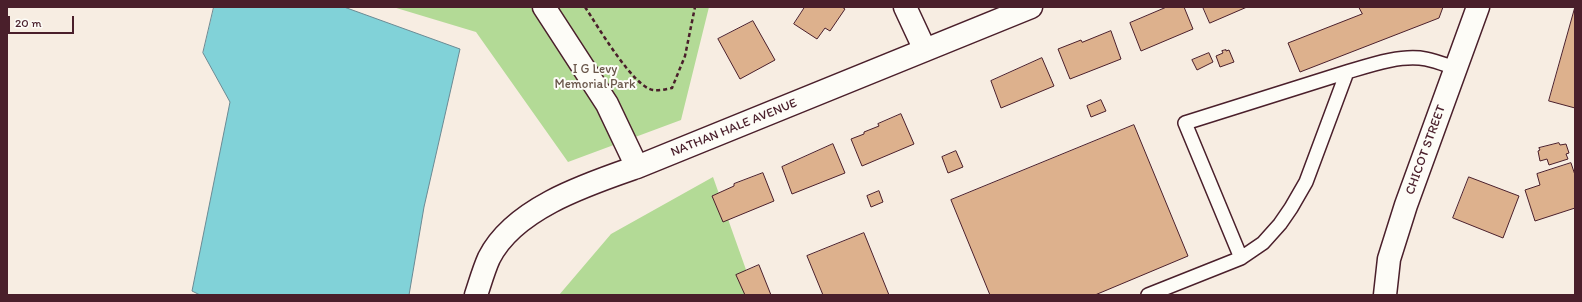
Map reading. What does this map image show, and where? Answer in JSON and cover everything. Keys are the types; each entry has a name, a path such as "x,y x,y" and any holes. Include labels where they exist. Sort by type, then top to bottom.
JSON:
{"street":[{"path":"544,7 607,104 637,167"},
{"path":"904,7 925,50"},
{"name":"NATHAN HALE AVENUE","path":"476,295 490,257 502,240 518,224 540,207 581,186 637,167 1031,7"},
{"name":"CHICOT STREET","path":"1384,295 1389,259 1404,212 1478,7"}],"lane":[{"path":"1241,258 1185,123 1371,65 1401,59 1425,59 1455,68"},
{"path":"1148,295 1241,258 1263,243 1280,224 1306,182 1347,72"}],"path":[{"path":"585,7 638,82 653,90 672,88 685,56 695,7"}],"green space":[{"name":"I G Levy Memorial Park","path":"393,7 709,7 681,120 568,162 476,32"},
{"path":"713,177 755,295 559,295 611,234"}],"water":[{"path":"214,7 344,7 460,49 424,207 409,295 200,295 192,291 230,102 203,53"}],"building":[{"path":"805,7 842,7 845,9 830,31 825,28 817,39 794,24"},
{"path":"1167,7 1184,7 1193,29 1141,51 1130,23"},
{"path":"1203,7 1247,7 1210,23"},
{"path":"1359,7 1443,7 1439,18 1300,72 1288,43 1362,14"},
{"path":"1575,7 1575,108 1549,101"},
{"path":"753,21 775,60 740,79 718,39"},
{"path":"1111,31 1121,59 1070,79 1058,49"},
{"path":"1229,50 1234,62 1220,67 1216,56 1223,53 1222,51"},
{"path":"1209,53 1213,62 1197,70 1192,60"},
{"path":"1042,58 1054,86 1001,108 991,81"},
{"path":"1101,100 1106,111 1091,117 1087,106"},
{"path":"901,114 914,144 862,166 851,139 879,126 878,124"},
{"path":"1134,125 1188,256 1095,295 990,295 951,200"},
{"path":"1559,143 1560,145 1566,144 1569,153 1566,154 1568,159 1549,165 1547,159 1540,161 1538,151 1540,150 1539,148"},
{"path":"833,144 845,173 792,194 782,167"},
{"path":"956,151 963,167 948,173 942,157"},
{"path":"1571,163 1575,175 1575,208 1535,221 1525,190 1540,185 1537,174"},
{"path":"763,173 774,201 723,222 712,196 734,186 734,184"},
{"path":"1469,177 1519,196 1503,238 1453,218"},
{"path":"879,191 883,202 871,207 867,196"},
{"path":"864,233 889,295 823,295 807,256"},
{"path":"759,265 771,295 745,295 736,275"}]}
